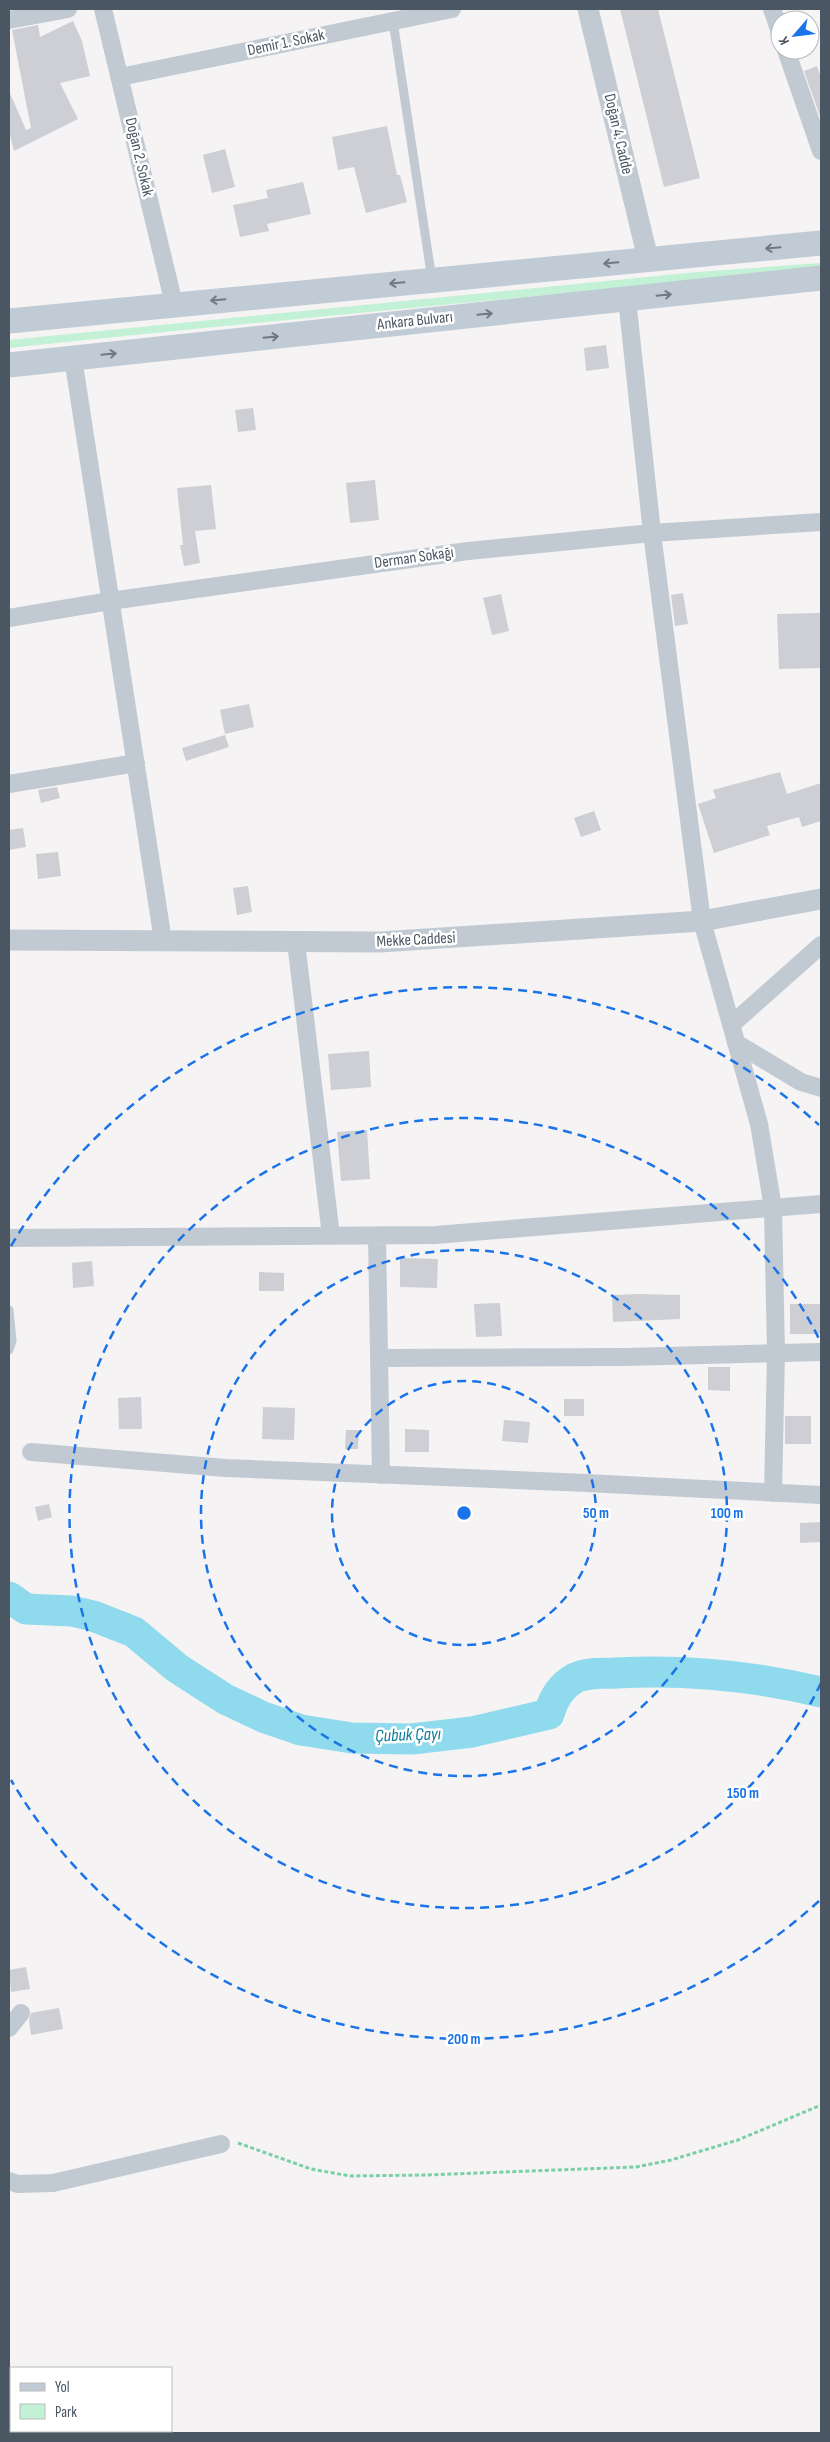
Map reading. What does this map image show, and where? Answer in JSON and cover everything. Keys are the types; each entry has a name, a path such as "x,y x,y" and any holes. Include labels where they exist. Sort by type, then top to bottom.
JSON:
{"main road":[{"path":"9,321 821,243"},
{"name":"Ankara Bulvarı","path":"9,364 821,278"}],"street":[{"path":"9,20 68,9"},
{"name":"Doğan 2. Sokak","path":"103,9 174,304"},
{"name":"Demir 1. Sokak","path":"120,77 452,9"},
{"name":"Doğan 4. Cadde","path":"588,9 648,260"},
{"path":"789,60 821,152"},
{"path":"627,299 652,533 702,921 759,1124 773,1208 776,1353 773,1493"},
{"path":"73,358 163,941"},
{"name":"Derman Sokağı","path":"9,618 110,601 468,551 652,533 821,522"},
{"path":"9,784 136,763"},
{"name":"Mekke Caddesi","path":"9,940 380,942 702,921 821,899"},
{"path":"296,942 331,1236"},
{"path":"731,1025 821,945"},
{"path":"736,1044 801,1082 821,1088"},
{"path":"9,1238 435,1235 821,1204"},
{"path":"377,1236 381,1475"},
{"path":"380,1358 625,1357 821,1352"},
{"path":"31,1452 226,1468 821,1495"},
{"path":"9,2028 21,2013"},
{"path":"9,2182 18,2184 54,2183 221,2144"}],"lane":[{"path":"393,21 432,280"},
{"path":"9,1310 12,1341 9,1350"}],"path":[{"path":"221,2144 240,2143 311,2169 350,2176 426,2176 636,2167 672,2160 738,2140 821,2105"}],"green space":[{"path":"821,263 821,266 720,277 9,348 9,340 697,272"}],"building":[{"path":"620,9 658,9 700,178 664,187"},
{"path":"73,21 82,41 90,76 60,83 78,119 14,151 9,131 9,91 26,130 31,128 12,30 38,25 40,37"},
{"path":"817,66 821,78 821,119 804,71"},
{"path":"387,126 397,175 400,175 407,202 366,213 354,167 338,170 332,137"},
{"path":"225,149 235,187 212,193 203,155"},
{"path":"303,182 311,214 267,224 269,231 240,237 233,205 268,198 266,190"},
{"path":"606,345 609,368 586,371 584,348"},
{"path":"253,408 256,430 238,432 235,410"},
{"path":"375,480 379,520 350,523 346,483"},
{"path":"211,485 216,529 195,531 200,563 184,566 180,545 183,545 177,488"},
{"path":"683,593 688,624 675,626 671,595"},
{"path":"501,594 509,631 492,635 483,598"},
{"path":"820,613 821,668 779,669 777,614"},
{"path":"249,704 254,727 225,734 220,710"},
{"path":"225,735 229,747 186,761 182,748"},
{"path":"780,772 787,794 821,783 821,821 802,827 799,817 767,826 770,835 714,853 698,804 716,798 713,790"},
{"path":"57,787 60,798 41,803 38,790"},
{"path":"594,811 601,830 581,837 574,818"},
{"path":"23,828 26,847 9,850 9,830"},
{"path":"58,852 61,876 38,879 36,854"},
{"path":"248,886 252,912 237,915 233,888"},
{"path":"369,1051 371,1087 331,1090 328,1054"},
{"path":"367,1130 370,1179 341,1181 337,1132"},
{"path":"400,1258 438,1259 437,1288 400,1287"},
{"path":"92,1261 94,1286 73,1288 72,1263"},
{"path":"259,1272 284,1273 284,1291 259,1291"},
{"path":"612,1295 680,1295 680,1319 613,1322"},
{"path":"500,1303 502,1336 476,1337 474,1304"},
{"path":"790,1304 821,1304 821,1334 790,1334"},
{"path":"708,1367 730,1367 730,1391 708,1390"},
{"path":"141,1397 142,1429 119,1429 118,1398"},
{"path":"564,1399 584,1399 584,1416 564,1416"},
{"path":"263,1407 295,1408 294,1440 262,1439"},
{"path":"785,1416 811,1416 811,1444 785,1444"},
{"path":"504,1420 530,1422 528,1443 502,1441"},
{"path":"405,1429 429,1430 429,1452 405,1452"},
{"path":"346,1430 359,1430 358,1449 345,1449"},
{"path":"49,1504 52,1517 38,1521 35,1507"},
{"path":"821,1522 821,1542 800,1543 800,1523"},
{"path":"26,1967 30,1989 11,1992 9,1970"},
{"path":"59,2008 63,2029 31,2035 29,2020 31,2013"}],"waterway":[{"name":"Çubuk Çayı","path":"9,1597 26,1609 72,1611 93,1616 134,1632 177,1668 225,1699 263,1717 301,1730 352,1738 412,1739 472,1732 549,1714 555,1698 566,1685 575,1678 590,1674 668,1672 720,1675 796,1686 821,1692"}]}
